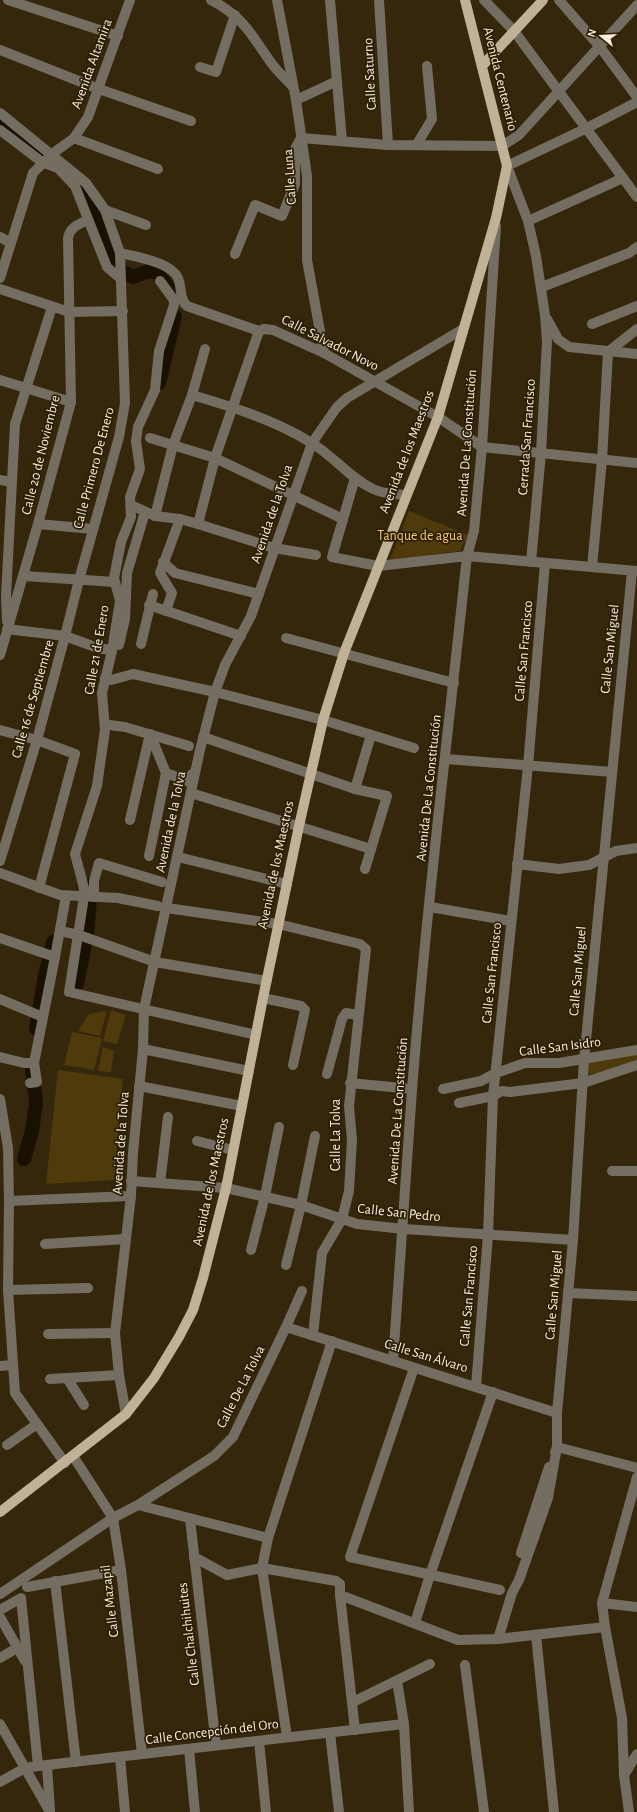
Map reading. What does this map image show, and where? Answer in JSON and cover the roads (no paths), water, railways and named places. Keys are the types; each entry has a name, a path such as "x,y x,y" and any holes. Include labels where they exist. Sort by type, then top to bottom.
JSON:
{"main road":[{"name":"Avenida Centenario","path":"465,0 507,166"},
{"path":"482,66 543,0"},
{"name":"Avenida de los Maestros","path":"0,1512 65,1463 126,1414 154,1378 180,1337 193,1310 203,1278 226,1188 266,980 311,772 324,720 344,653 438,416 496,218 507,166"}],"street":[{"name":"Avenida Altamira","path":"0,278 33,174 42,162 74,138 88,117 130,0"},
{"path":"211,0 235,15 252,32 273,66 293,87"},
{"name":"Calle Luna","path":"278,0 296,100 307,176 307,260 324,353"},
{"path":"330,0 342,141"},
{"name":"Calle Saturno","path":"379,0 388,145"},
{"path":"484,0 514,31 560,91 637,197"},
{"path":"559,0 600,47 637,97"},
{"path":"13,1 118,36"},
{"path":"235,254 255,205 282,216 295,184 296,149 301,138 388,145 417,144 502,146 519,135 600,47 636,4"},
{"path":"200,68 216,72 235,15"},
{"path":"0,50 99,89 190,121"},
{"path":"417,144 432,119 427,66"},
{"path":"296,100 337,81"},
{"path":"507,166 587,128 637,102"},
{"name":"Calle Primero De Enero","path":"0,112 86,183 105,210 120,252 126,403 119,437 65,636"},
{"path":"0,130 42,162 58,168 75,186 87,220 108,267 121,279"},
{"path":"74,138 158,169"},
{"name":"Cerrada San Francisco","path":"507,166 528,221 542,287 547,342 541,454 531,562"},
{"path":"528,221 623,178"},
{"path":"105,210 146,225"},
{"name":"Avenida De La Constitución","path":"393,1361 404,1229 412,1089 454,683 468,556 474,531 482,447 496,218"},
{"name":"Calle 20 de Noviembre","path":"7,629 24,576 71,402 69,312 70,232 73,227 87,220"},
{"path":"0,237 11,243"},
{"path":"542,287 629,253 637,247"},
{"name":"Calle Salvador Novo","path":"120,252 164,265 173,270 178,278 183,303 187,306 259,331 264,329 273,330 324,353 438,416 482,447"},
{"path":"160,281 174,300 174,305 159,351 155,390 138,427 143,440 173,445 215,458 343,519"},
{"path":"0,288 69,312 123,311"},
{"path":"592,324 637,306"},
{"path":"0,655 7,629 3,595 4,538 11,482 15,424 52,307"},
{"path":"545,315 558,339 569,347 637,354"},
{"name":"Avenida de la Tolva","path":"126,1414 119,1375 115,1333 131,1196 131,1181 143,1049 144,1010 155,962 163,907 178,857 203,737 215,692 225,665 251,616 312,443 336,407 347,398 463,329"},
{"path":"592,567 602,460 608,352 637,330"},
{"path":"198,524 215,458 234,407 259,331"},
{"path":"89,896 75,854 101,787 105,742 109,725 107,694 108,679 125,619 127,573 143,511 173,445 192,395 205,349"},
{"path":"0,380 71,402"},
{"path":"192,395 234,407 296,434 312,443 355,478 374,490 406,495"},
{"name":"Calle 21 de Enero","path":"105,742 102,693 108,679 120,601 114,578 121,542 131,517 143,511 130,497 140,469 143,440"},
{"path":"482,447 637,463"},
{"path":"355,478 332,557 378,566 468,556 634,571"},
{"path":"0,480 11,482"},
{"path":"143,511 198,524 274,548 316,555"},
{"path":"166,611 172,593 160,573 180,519"},
{"path":"38,524 93,529"},
{"path":"163,562 175,573 259,594"},
{"name":"Calle San Francisco","path":"476,1386 488,1235 493,1096 528,766 545,563"},
{"name":"Calle San Miguel","path":"498,1639 512,1593 519,1580 548,1498 557,1447 557,1413 573,1240 584,1060 602,857 634,571"},
{"path":"24,576 115,582"},
{"path":"141,644 149,605 153,594"},
{"path":"149,605 241,636"},
{"path":"7,629 65,636 98,648 110,650"},
{"name":"Calle 16 de Septiembre","path":"0,861 37,740 65,636"},
{"path":"286,638 454,683"},
{"path":"108,679 133,674 215,692 324,720 414,748"},
{"path":"109,725 124,727 189,746"},
{"path":"0,730 37,740 75,754 39,888"},
{"path":"150,734 166,773 150,851"},
{"path":"130,820 150,734"},
{"path":"355,789 371,735"},
{"path":"203,737 311,772 355,789 387,796 365,869"},
{"path":"446,759 612,772"},
{"path":"166,773 190,782 194,768"},
{"path":"191,794 371,849"},
{"path":"80,842 81,854"},
{"path":"517,864 559,870 589,865 616,851 637,848"},
{"path":"178,857 287,884"},
{"path":"162,882 98,863 89,896 83,937 69,992 256,1035"},
{"path":"0,873 63,896 118,898 163,907 278,924"},
{"path":"34,1083 29,1063 51,956 60,931 63,896"},
{"path":"430,907 511,921"},
{"name":"Calle La Tolva","path":"278,924 360,944 364,946 366,953 350,1083 349,1106 352,1140 349,1191 342,1219 322,1253 313,1335"},
{"path":"60,931 83,937 155,962 266,980"},
{"path":"0,938 51,956"},
{"path":"263,998 301,1006 305,1010 293,1065"},
{"path":"0,999 40,1015"},
{"path":"327,1074 342,1019 346,1013 358,1015"},
{"path":"143,1049 249,1071"},
{"name":"Calle San Isidro","path":"443,1090 481,1081 496,1073 525,1063 559,1063 637,1050"},
{"path":"0,1056 29,1063"},
{"path":"459,1103 493,1096 502,1091 510,1092 583,1083 637,1065"},
{"path":"350,1083 412,1089"},
{"path":"139,1086 242,1106"},
{"path":"0,1099 8,1148 5,1184 9,1201 4,1230 4,1273 8,1290 5,1323 13,1365 15,1393 65,1463"},
{"path":"160,1183 168,1117"},
{"path":"251,1250 266,1196 279,1127"},
{"path":"286,1265 302,1205 315,1136"},
{"path":"197,1141 233,1150"},
{"path":"612,1171 637,1171"},
{"name":"Calle San Pedro","path":"131,1181 226,1188 302,1205 357,1224 404,1229 573,1240"},
{"path":"9,1201 131,1196"},
{"path":"45,1244 126,1239"},
{"path":"8,1290 88,1288"},
{"name":"Calle De La Tolva","path":"0,1594 113,1518 138,1505 214,1456 233,1437 302,1291"},
{"path":"568,1293 637,1296"},
{"name":"Calle San Álvaro","path":"286,1327 476,1386 557,1413"},
{"path":"48,1334 115,1333"},
{"path":"287,1737 262,1568 268,1538 332,1341"},
{"path":"0,1366 13,1365"},
{"path":"414,1368 350,1557 500,1590"},
{"path":"50,1378 119,1375"},
{"path":"67,1378 84,1404"},
{"path":"415,1623 493,1392"},
{"path":"7,1445 37,1424"},
{"path":"557,1447 637,1468"},
{"name":"Calle Mazapil","path":"73,1456 113,1518 121,1570 142,1754"},
{"path":"629,1812 632,1796 624,1775 622,1718 602,1603 637,1477"},
{"path":"138,1505 268,1538"},
{"name":"Calle Chalchihuites","path":"190,1519 216,1745"},
{"path":"194,1557 227,1575 262,1568 336,1581 340,1584 355,1730"},
{"path":"27,1587 121,1570"},
{"path":"55,1582 76,1762"},
{"path":"340,1595 458,1640 498,1639 605,1627"},
{"path":"0,1610 21,1598 27,1665 50,1812"},
{"path":"602,1603 637,1607"},
{"path":"0,1617 27,1665"},
{"path":"536,1635 554,1812"},
{"path":"0,1658 17,1648"},
{"path":"353,1702 430,1664"},
{"path":"465,1665 484,1812"},
{"path":"397,1681 404,1724 409,1812"},
{"path":"0,1724 50,1812"},
{"name":"Calle Concepción del Oro","path":"25,1768 404,1724"},
{"path":"330,1733 339,1812"},
{"path":"259,1741 266,1812"},
{"path":"189,1749 195,1812"},
{"path":"624,1775 637,1754"},
{"path":"120,1757 125,1812"},
{"path":"0,1782 25,1768"}],"waterway":[{"path":"0,121 41,154 54,161 74,178 100,218 118,263"},
{"path":"126,273 133,277 149,271 157,273 171,291"},
{"path":"159,383 175,316"},
{"path":"77,984 87,935 91,885"},
{"path":"36,1029 45,975 53,942"},
{"path":"24,1159 32,1131 36,1103 32,1070"}],"park label":[{"name":"Tanque de agua","path":"420,536"}]}
